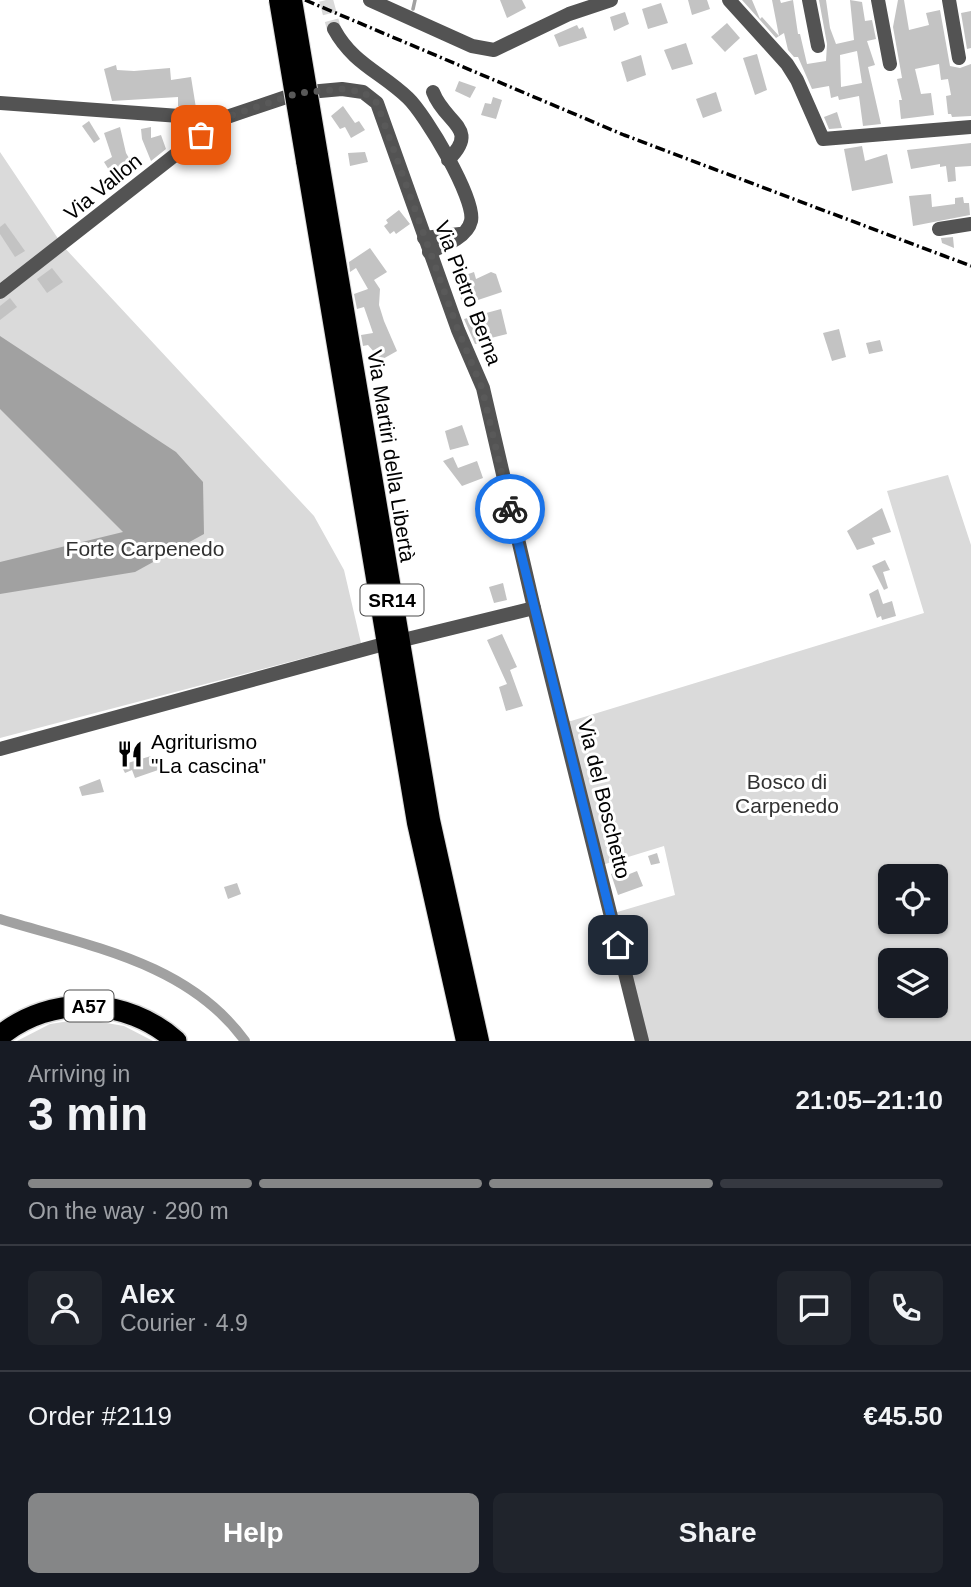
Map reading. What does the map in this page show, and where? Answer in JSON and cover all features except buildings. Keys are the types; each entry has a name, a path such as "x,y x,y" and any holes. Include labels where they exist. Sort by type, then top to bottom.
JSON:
{"highway":[{"name":"A57","path":"0,1036 27,1018 48,1011 96,1006 139,1016 176,1041"},
{"name":"A57","path":"13,1041 44,1024 84,1017 128,1024 160,1041"}],"main road":[{"name":"Via Martiri della Libertà","path":"278,0 312,158"},
{"name":"Via Martiri della Libertà","path":"293,0 312,158 427,874 465,1041"},
{"name":"Via Martiri della Libertà","path":"391,643 480,1041"}],"street":[{"path":"370,0 472,46 494,50 569,14 611,0"},
{"path":"729,0 787,64 797,80 822,139 971,127"},
{"path":"809,0 818,46"},
{"path":"878,0 890,64"},
{"path":"949,0 959,58"},
{"path":"334,29 345,50 411,100 448,160 469,201 471,220 463,234 426,245"},
{"name":"Via Pietro Berna","path":"221,119 298,93 342,89 363,92 377,103 426,245 482,388 534,608"},
{"path":"433,92 443,113 460,128 464,137 463,146 448,160"},
{"path":"0,103 221,119"},
{"name":"Via Vallon","path":"0,292 63,246 221,119"},
{"path":"939,229 971,225"},
{"path":"0,749 391,643 534,608"},
{"name":"Via del Boschetto","path":"534,608 642,1041"}],"green space":[{"name":"Forte Carpenedo","path":"0,152 63,246 314,516 344,570 361,643 0,738"},
{"name":"Bosco di Carpenedo","path":"948,475 971,545 971,1041 646,1041 614,913 675,895 664,846 602,865 566,720 571,721 924,613 887,491"},
{"path":"83,1019 124,1026 153,1041 17,1041 50,1024"}],"shaded area":[{"path":"0,336 176,452 203,482 204,534 135,572 0,594 0,562 123,532 0,409"}],"waterway":[{"path":"413,9 415,0"},
{"path":"0,919 134,960 166,975 195,992 222,1014 245,1041"}],"tunnel":[{"path":"326,0 334,29"}],"railway":[{"path":"305,0 624,135 971,266"}],"way so far":[{"path":"201,135 221,119 298,93 342,89 363,92 377,103 398,169 482,388 510,509"}],"place":[{"name":"Agriturismo \"La cascina\"","path":"130,754"}],"route":[{"path":"510,509 618,945"}]}
